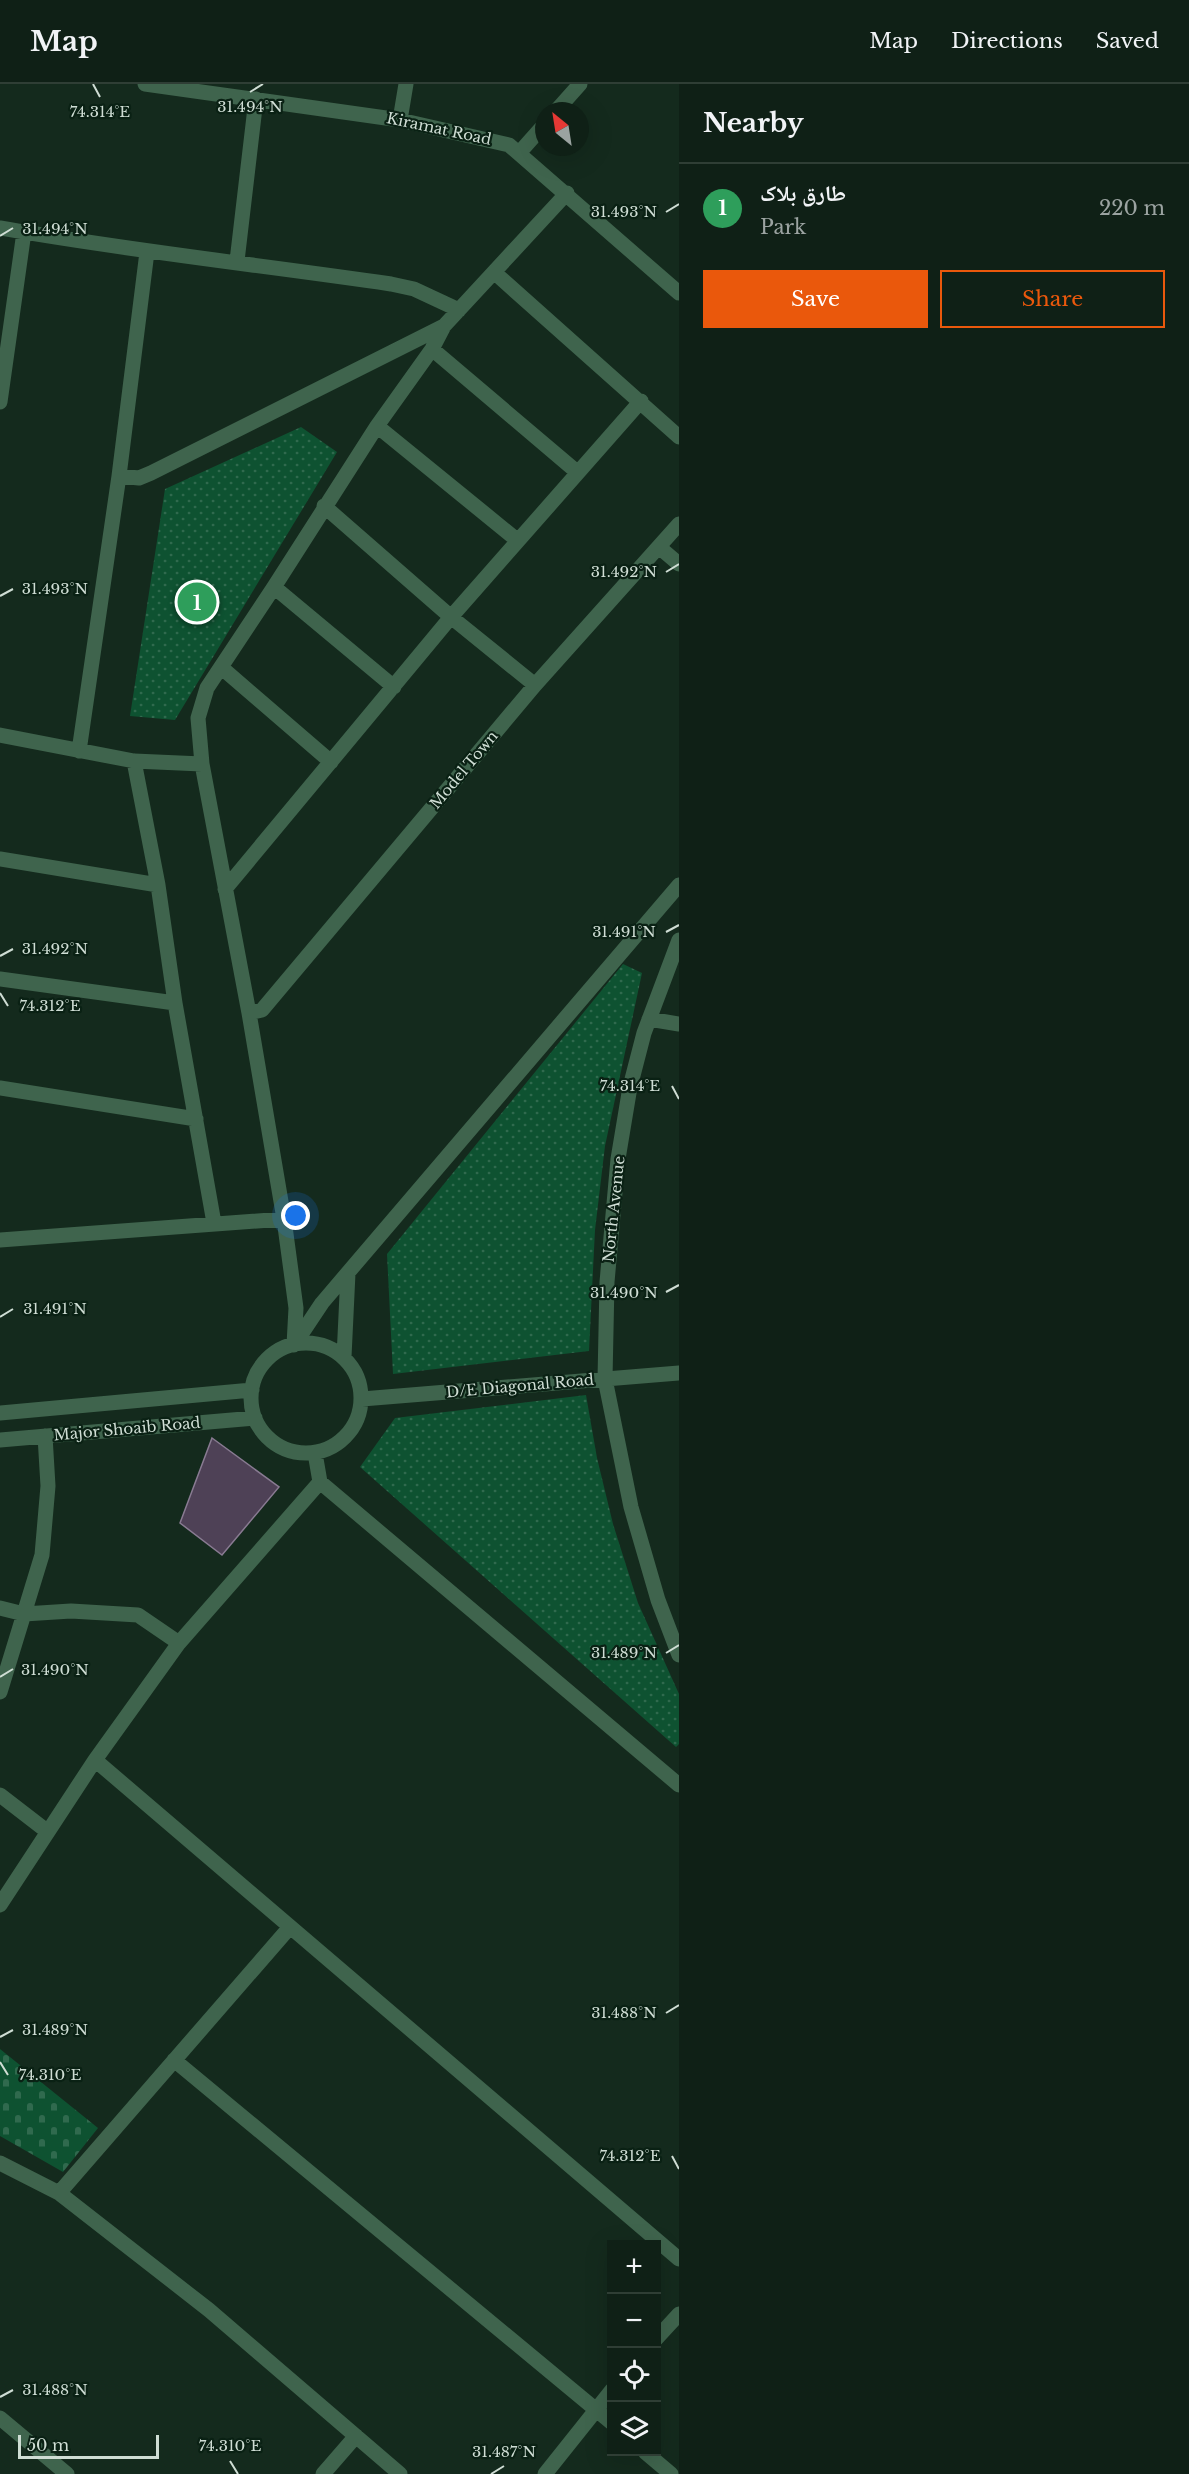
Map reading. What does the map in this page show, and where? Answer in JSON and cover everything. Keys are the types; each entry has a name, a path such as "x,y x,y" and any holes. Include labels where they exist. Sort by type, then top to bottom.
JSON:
{"street":[{"name":"Kiramat Road","path":"145,84 400,120 509,145 520,152 679,293"},
{"path":"400,120 406,84"},
{"path":"564,102 580,84"},
{"path":"237,261 256,99"},
{"path":"520,152 535,135"},
{"path":"294,1345 296,1308 284,1218 249,1013 202,765 198,738 200,704 207,688 222,668 324,506 432,349 444,326 567,193"},
{"path":"0,228 147,252 237,261 414,289 459,310"},
{"path":"0,402 24,232"},
{"path":"79,751 119,476 147,252"},
{"path":"495,273 679,437"},
{"path":"119,476 139,478 152,473 444,326"},
{"path":"432,349 577,472"},
{"path":"225,889 451,617 640,401"},
{"path":"377,426 517,540"},
{"path":"324,506 451,617 535,685"},
{"name":"Model Town","path":"249,1013 262,1010 535,685 679,524"},
{"path":"659,547 679,564"},
{"path":"274,587 394,687"},
{"path":"222,668 331,762"},
{"path":"0,735 135,761 202,765"},
{"path":"135,761 158,885 174,1003 213,1223"},
{"path":"0,859 158,885"},
{"path":"294,1345 322,1303 679,885"},
{"name":"North Avenue","path":"679,940 636,1057 618,1159 607,1282 605,1379 631,1507 658,1600 679,1656"},
{"path":"0,979 174,1003"},
{"path":"650,1019 679,1024"},
{"path":"0,1088 196,1119"},
{"path":"0,1240 284,1218"},
{"path":"344,1357 348,1273"},
{"path":"311,1343 329,1348 344,1357 354,1369 360,1383 362,1399 356,1421 343,1440 315,1453 300,1453 279,1446 262,1431 251,1404 257,1374 266,1361 279,1351 294,1345 311,1343"},
{"name":"D/E Diagonal Road","path":"362,1399 679,1373"},
{"name":"Major Shoaib Road","path":"0,1413 252,1390"},
{"name":"Major Shoaib Road","path":"0,1440 255,1418"},
{"path":"0,1692 42,1555 48,1486 45,1436"},
{"path":"315,1453 320,1482 679,1785"},
{"path":"0,1905 95,1760 179,1643 320,1482"},
{"path":"0,1608 24,1614 71,1611 138,1616 179,1643"},
{"path":"95,1760 679,2259"},
{"path":"0,1795 48,1832"},
{"path":"59,2193 290,1927"},
{"path":"174,2060 607,2418"},
{"path":"0,2163 59,2193 209,2310 400,2474"},
{"path":"661,2334 679,2314"},
{"path":"545,2474 607,2396"},
{"path":"3,2426 67,2474"},
{"path":"323,2474 356,2436"},
{"path":"651,2456 671,2474"}],"green space":[{"path":"301,427 337,452 175,720 130,716 165,489"},
{"path":"623,964 642,973 605,1146 595,1230 589,1351 393,1374 387,1254"},
{"path":"586,1395 597,1458 613,1524 638,1603 679,1694 679,1744 676,1747 360,1467 395,1418"},
{"path":"0,2049 98,2128 63,2172 0,2136"}],"building":[{"path":"212,1438 279,1487 222,1555 180,1523"}],"place":[{"name":"طارق بلاک","path":"197,602"}]}
